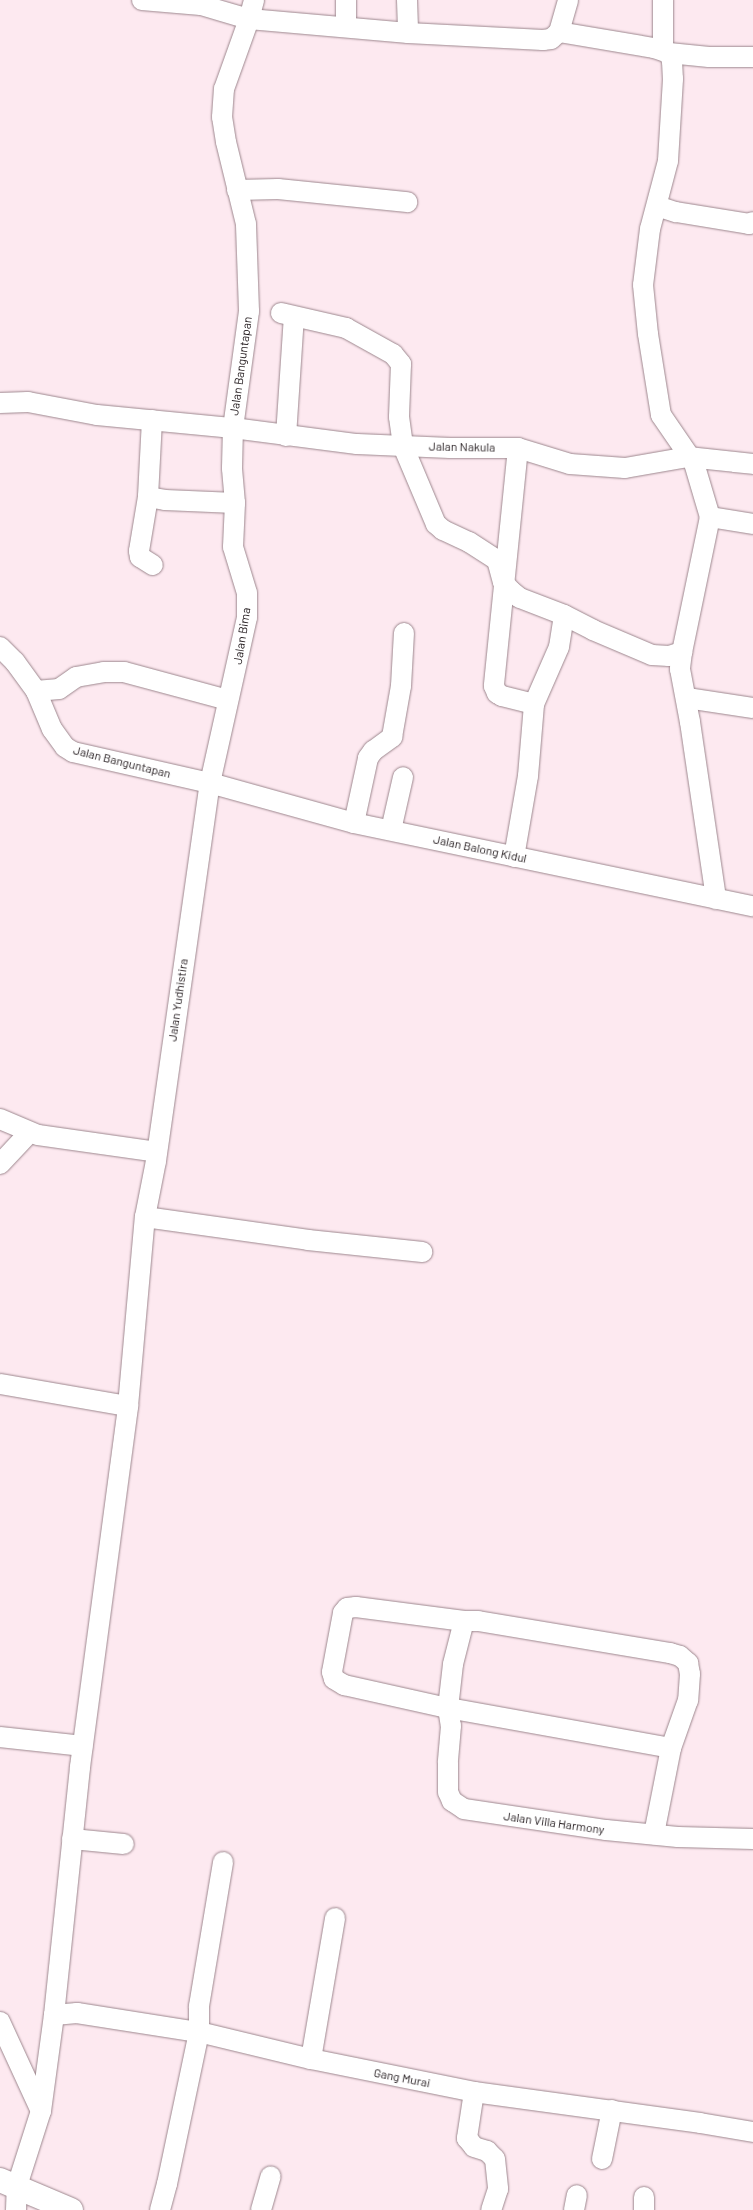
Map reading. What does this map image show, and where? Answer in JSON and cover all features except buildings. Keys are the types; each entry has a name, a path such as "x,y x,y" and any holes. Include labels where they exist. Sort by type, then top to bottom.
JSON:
{"street":[{"path":"142,0 252,10 346,27 408,33 543,40 552,39 559,32 568,0"},
{"path":"346,0 346,27"},
{"path":"407,0 408,33"},
{"path":"663,0 666,52 672,61 673,79 668,161 646,250 643,285 648,334 661,415 688,457 694,463 710,517 680,669 687,698 716,899"},
{"name":"Jalan Banguntapan","path":"0,403 28,402 97,415 233,428 249,311 246,224 222,117 224,89 252,10"},
{"path":"559,32 666,52 709,57 753,57"},
{"path":"237,190 278,190 407,202"},
{"path":"656,206 676,212 749,224 753,222"},
{"path":"286,436 287,315 346,328 393,354 402,364 399,417 403,446 436,524 443,530 469,542 497,560 503,582 511,592 520,598 564,615 593,630 652,655 669,656 682,652"},
{"path":"152,420 148,497 139,552 147,563 153,565"},
{"name":"Jalan Nakula","path":"233,428 357,444 518,448 570,464 625,468 688,457 753,464"},
{"name":"Jalan Bima","path":"210,783 247,617 247,593 234,547 233,428"},
{"path":"518,448 508,565 503,582 494,686 497,693 502,696 534,704"},
{"path":"148,497 166,500 235,503"},
{"path":"710,517 753,524"},
{"path":"514,857 528,776 534,704 559,647 564,615"},
{"path":"354,823 368,758 373,751 392,737 401,686 404,634"},
{"name":"Jalan Banguntapan","path":"0,646 15,662 36,692 52,729 65,747 73,752 210,783"},
{"path":"36,692 59,689 76,677 104,672 124,672 228,700"},
{"path":"687,698 753,708"},
{"path":"391,830 403,777"},
{"name":"Jalan Balong Kidul","path":"210,783 354,823 753,906"},
{"name":"Jalan Yudhistira","path":"16,2210 9,2183 43,2121 83,1746 128,1406 145,1217 157,1152 210,783"},
{"path":"0,1119 29,1133 157,1152"},
{"path":"0,1164 29,1133"},
{"path":"145,1217 308,1240 422,1252"},
{"path":"0,1384 128,1406"},
{"path":"654,1834 671,1748 688,1700 690,1674 688,1662 680,1656 478,1621 464,1621 356,1607 347,1608 341,1617 332,1672 334,1679 338,1683 448,1708 671,1748"},
{"name":"Jalan Villa Harmony","path":"464,1621 453,1664 448,1708 451,1726 448,1792 452,1801 464,1809 542,1822 654,1834 753,1839"},
{"path":"0,1737 83,1746"},
{"path":"72,1839 124,1844"},
{"path":"160,2210 200,2032 200,2006 223,1862"},
{"path":"311,2059 335,1918"},
{"name":"Gang Murai","path":"54,2015 77,2013 200,2032 311,2059 474,2092 612,2110 753,2132"},
{"path":"0,2022 43,2121"},
{"path":"474,2092 468,2138 474,2147 487,2151 495,2159 498,2189 491,2210"},
{"path":"602,2159 612,2110"},
{"path":"261,2210 271,2176"},
{"path":"9,2183 71,2210"}]}
